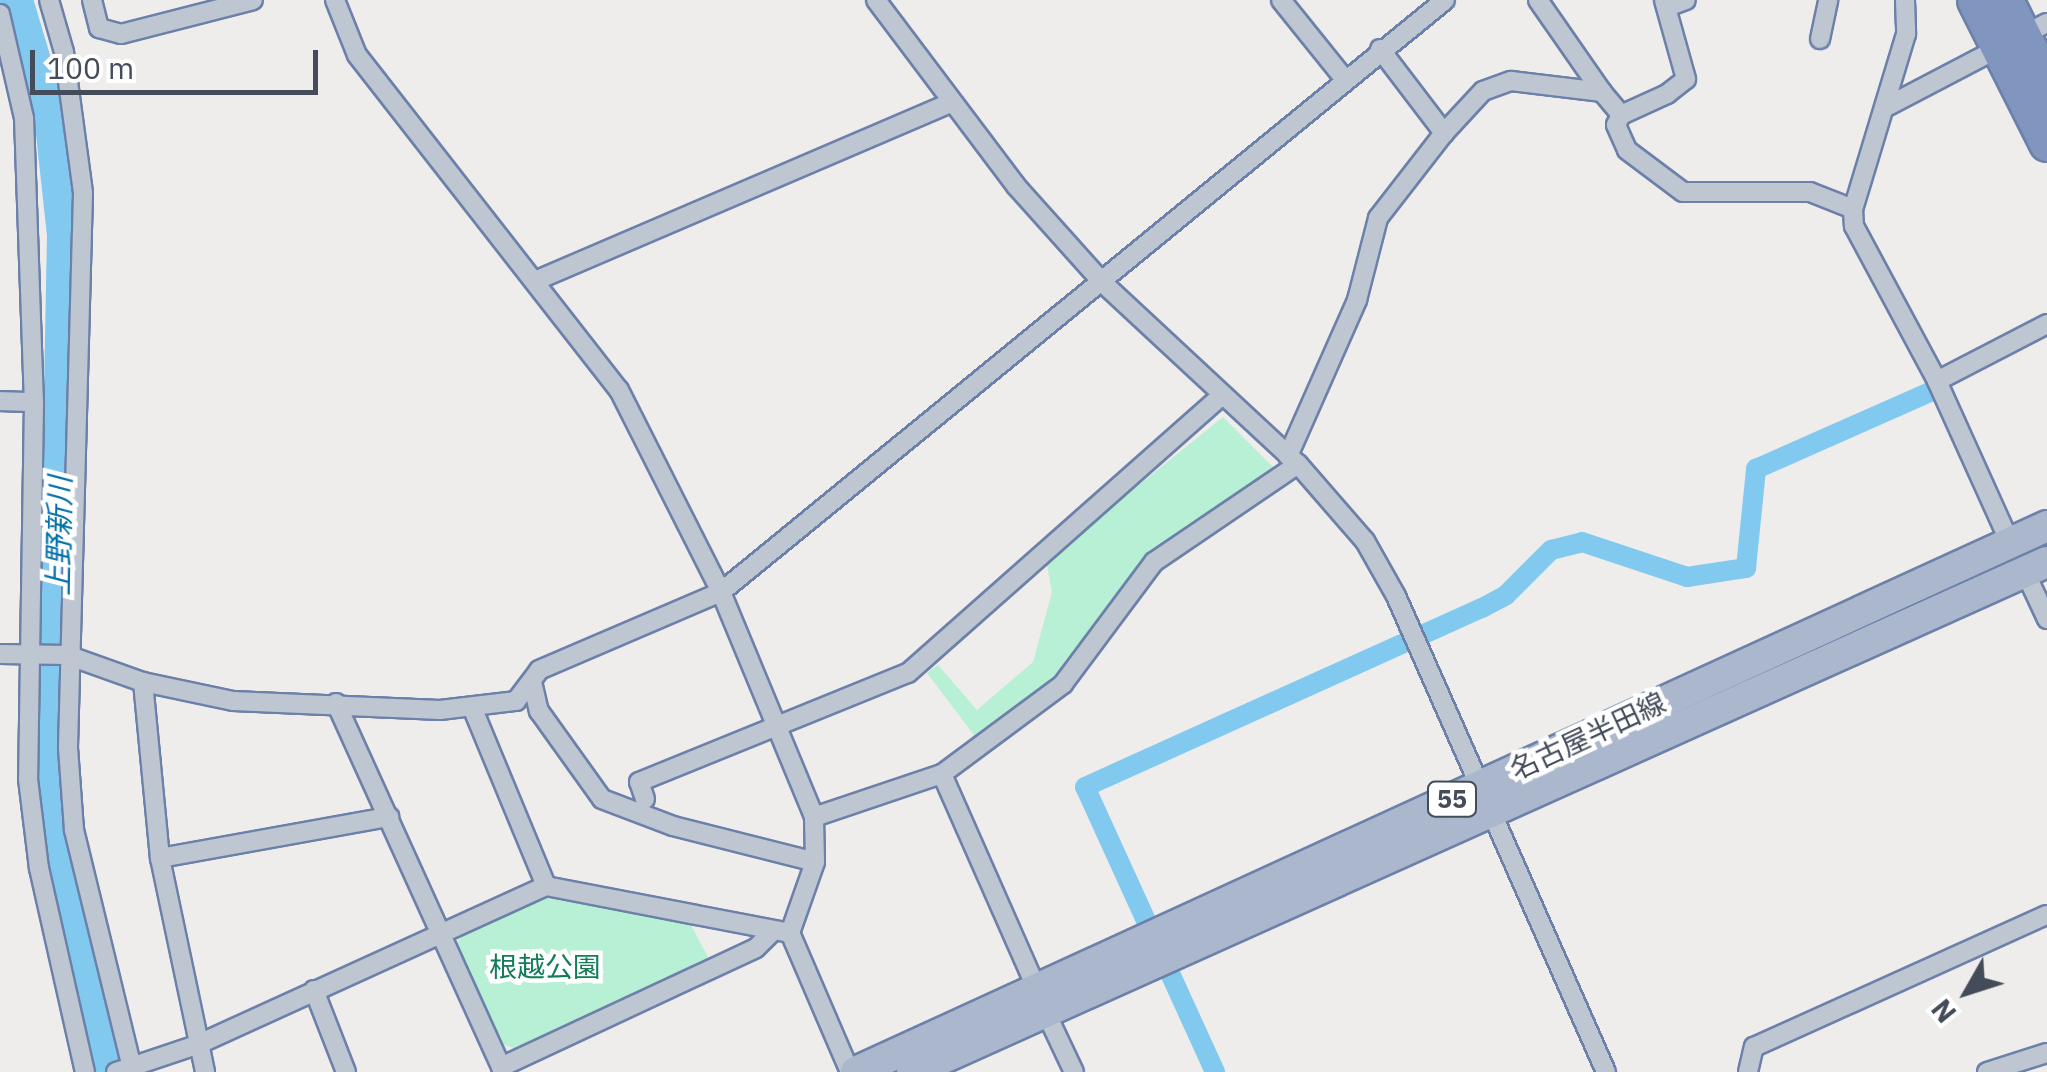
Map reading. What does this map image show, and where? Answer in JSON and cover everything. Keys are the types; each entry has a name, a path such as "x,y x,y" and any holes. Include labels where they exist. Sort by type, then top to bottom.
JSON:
{"highway":[{"path":"1975,0 2022,35 2047,143"},
{"path":"2005,0 2047,84"}],"main road":[{"name":"名古屋半田線","path":"1484,800 2047,526"},
{"name":"名古屋半田線","path":"853,1072 1042,1001 1484,800 2036,567"},
{"name":"名古屋半田線","path":"912,1072 1042,1001"}],"street":[{"path":"49,0 64,52 83,193 68,748 74,830 127,1070 200,1044 546,886 782,931"},
{"path":"92,0 99,28 121,34 252,0"},
{"path":"334,0 357,55 618,390 721,592 814,817 815,862 782,931 756,948 502,1070 336,702"},
{"path":"876,0 952,103 1104,284 1293,460 1365,541 1396,596 1606,1072"},
{"path":"1281,0 1343,77"},
{"path":"815,862 673,826 602,800 539,711 533,686 539,670 721,592 1104,284 1343,77 1444,0"},
{"path":"1538,0 1621,115"},
{"path":"1686,0 1665,4 1686,78 1621,115 1616,125 1627,150 1683,192 1810,192 1853,209"},
{"path":"1820,40 1828,0"},
{"path":"1904,0 1906,34 1888,106 1853,209 1864,250 1936,381 2010,543"},
{"path":"0,14 24,118 34,402 28,779 39,868 85,1072"},
{"path":"1888,106 2022,35"},
{"path":"1380,49 1444,133"},
{"path":"814,817 942,774 1063,684 1154,562 1293,460 1357,300 1378,218 1444,133 1493,85 1602,92"},
{"path":"535,281 952,103"},
{"path":"1936,381 2047,324"},
{"path":"644,799 639,782 908,673 1222,395"},
{"path":"0,401 34,402"},
{"path":"2036,567 2047,619"},
{"path":"0,654 70,656 143,682 234,701 502,707 533,686"},
{"path":"143,682 160,858 205,1072"},
{"path":"472,708 546,886"},
{"path":"942,774 1074,1072"},
{"path":"160,858 389,817"},
{"path":"1748,1072 1754,1048 2047,915"},
{"path":"782,931 853,1072"},
{"path":"314,990 346,1072"},
{"path":"1987,1072 2047,1053"}],"green space":[{"path":"1223,417 1278,472 1150,558 1055,682 977,739 927,673 938,665 977,710 1033,662 1052,592 1046,560"},
{"name":"根越公園","path":"550,894 689,921 710,961 521,1050 504,1045 457,945 461,935"}],"waterway":[{"name":"上野新川","path":"15,0 52,124 64,235 52,855 107,1072"},
{"path":"1215,1072 1085,787 1482,608 1506,595 1551,550 1582,542 1687,577 1746,568 1756,469 1930,392"}]}
